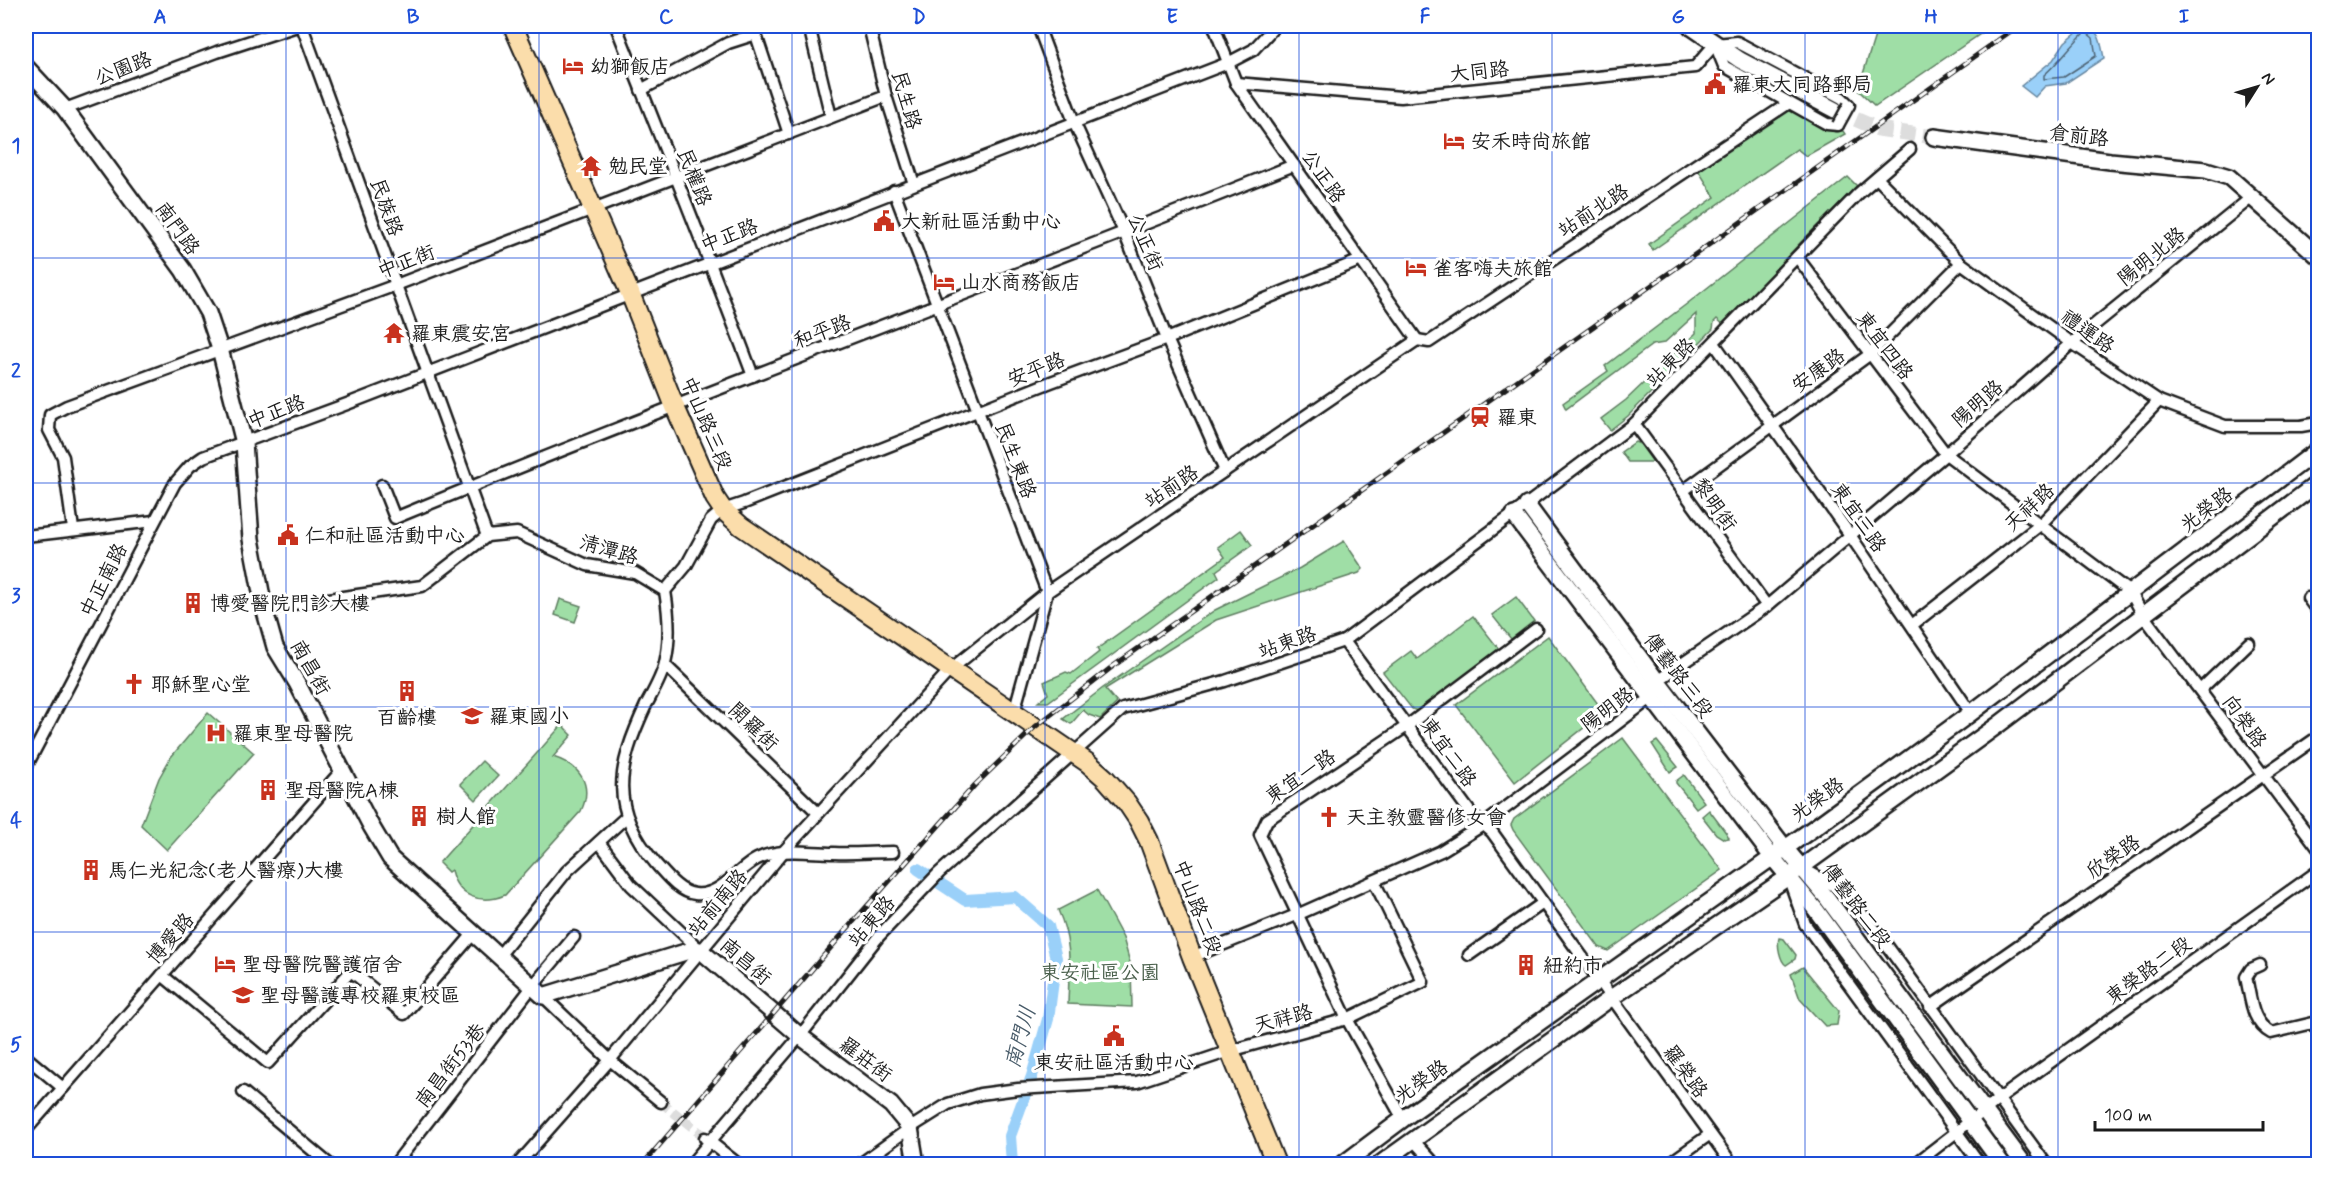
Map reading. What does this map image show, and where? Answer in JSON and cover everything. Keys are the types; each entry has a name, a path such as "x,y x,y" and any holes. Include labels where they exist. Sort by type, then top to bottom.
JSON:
{"main road":[{"name":"中山路三段","path":"513,26 630,293 712,494 723,510 741,526 1014,712"},
{"name":"中山路二段","path":"1014,712 1105,778 1139,820 1276,1164"}],"street":[{"name":"公園路","path":"65,109 217,52 297,26"},
{"name":"民族路","path":"302,26 487,536"},
{"name":"民權路","path":"616,26 711,262 753,376"},
{"path":"808,26 831,117"},
{"name":"民生路","path":"869,26 886,96 914,184"},
{"name":"公正街","path":"1038,26 1074,122 1124,232 1167,339 1225,471"},
{"name":"公正路","path":"1214,26 1236,83 1417,340"},
{"name":"中正路","path":"244,443 1228,63 1253,50 1275,26"},
{"path":"1690,26 1740,60 1841,113 1827,124 1724,66 1715,44"},
{"path":"641,90 754,30 789,134"},
{"name":"大同路","path":"1236,83 1401,97 1695,67 1715,44"},
{"name":"南門路","path":"26,66 65,109 183,270 208,313 220,349 244,443"},
{"name":"中正街","path":"73,529 63,457 49,430 50,415 67,406 396,285 886,96"},
{"name":"站前北路","path":"1417,340 1429,342 1789,103"},
{"name":"倉前路","path":"1934,137 2206,170 2229,177 2252,197"},
{"name":"站東路","path":"691,1164 707,1139 800,1036 879,936 939,873 1072,752 1123,709 1225,681 1344,641 1634,424 1859,193 1910,149"},
{"name":"和平路","path":"382,486 395,518 1294,165"},
{"name":"禮運路","path":"1877,178 1961,263 2072,343 2158,401 2225,426 2301,426 2319,423"},
{"name":"民生東路","path":"894,191 1047,592"},
{"path":"2252,197 2319,256"},
{"name":"陽明北路","path":"2072,343 2252,197"},
{"name":"東宜四路","path":"1797,257 1946,454 2131,593"},
{"name":"安平路","path":"723,510 1167,339 1362,260"},
{"name":"安康路","path":"1683,491 1869,355 1961,263"},
{"name":"站前路","path":"951,669 1047,592 1417,340"},
{"name":"陽明路","path":"1192,957 1299,914 1441,851 1484,825 1651,698 1657,681 1767,606 2072,343"},
{"name":"東宜三路","path":"1714,344 1850,535 1971,713"},
{"name":"天祥路","path":"1912,625 2040,525 2158,401"},
{"name":"黎明街","path":"1634,424 1767,606"},
{"name":"中正南路","path":"26,767 175,483 190,466 202,457 244,443"},
{"name":"南昌街","path":"244,443 251,539 264,608 275,647 297,683 390,858 538,991 692,950 700,950"},
{"name":"光榮路","path":"1343,1164 1971,713 2313,454"},
{"path":"1380,1164 1611,998 1788,877 1998,725 2319,483"},
{"name":"傳藝路三段","path":"1527,505 1657,681 1802,867"},
{"path":"723,510 711,520 686,566 665,591 670,624 665,664 631,740 622,770 622,802 626,817 650,856 670,880 693,894 710,894 758,859 784,851 893,852"},
{"name":"傳藝路三段","path":"1514,515 1788,877"},
{"path":"26,536 154,521"},
{"name":"清潭路","path":"487,536 517,534 587,565 635,573 665,591"},
{"path":"264,608 422,586 487,536"},
{"path":"1014,712 1047,592"},
{"name":"向榮路","path":"2131,593 2144,615 2319,848"},
{"path":"2308,598 2319,612"},
{"name":"東宜一路","path":"1403,1119 1347,1019 1260,835 1267,820 1407,726 1536,629"},
{"name":"東宜二路","path":"1344,641 1473,816 1492,832 1611,998"},
{"path":"2200,690 2249,644"},
{"name":"開羅街","path":"665,664 818,813"},
{"name":"站前南路","path":"518,1164 609,1060 784,851 951,669"},
{"name":"欣榮路","path":"1930,1007 2319,736"},
{"name":"博愛路","path":"26,1130 342,770"},
{"path":"498,957 567,871 626,817"},
{"name":"南昌街","path":"599,842 631,885 700,950 763,1004"},
{"name":"傳藝路二段","path":"1802,867 1843,891 1877,932 2046,1164"},
{"name":"傳藝路二段","path":"1802,867 2024,1164"},
{"name":"東榮路二段","path":"1916,1164 1999,1099 2319,871"},
{"name":"傳藝路二段","path":"1788,877 1816,910 2002,1164"},
{"name":"傳藝路二段","path":"1788,877 1805,924 1980,1164"},
{"name":"天祥路","path":"910,1128 948,1104 980,1094 1018,1089 1137,1082 1230,1051 1347,1019 1424,982 1374,881"},
{"path":"1469,955 1543,903"},
{"path":"162,975 268,1063 351,971 404,1014 473,934"},
{"name":"南昌街53巷","path":"395,1164 538,991 574,937"},
{"path":"2260,965 2251,969 2246,977 2255,1016 2263,1028 2271,1033 2316,1027"},
{"path":"538,991 609,1060 661,1102"},
{"name":"羅榮路","path":"1611,998 1731,1164"},
{"name":"羅莊街","path":"763,1004 800,1036 891,1105 910,1128"},
{"path":"26,1057 63,1088"},
{"path":"243,1092 329,1164"},
{"path":"860,1164 910,1128 916,1164"},
{"path":"1668,1164 1709,1135"},
{"path":"707,1139 738,1164"},
{"path":"1414,1141 1435,1164"}],"green space":[{"path":"1878,26 1992,26 1875,106 1858,90"},
{"path":"1788,108 1835,132 1843,131 1845,134 1806,156 1797,149 1653,250 1649,244 1715,197 1698,170"},
{"path":"1848,177 1857,186 1724,325 1717,319 1714,322 1713,329 1628,416 1610,430 1601,419 1626,400 1696,333 1696,314 1664,343 1652,345 1566,409 1563,403 1608,371 1605,366"},
{"path":"1635,442 1640,444 1653,462 1628,462 1621,452"},
{"path":"1241,530 1252,545 1216,571 1219,577 1048,702 1038,702 1048,694 1044,682 1066,672 1071,674 1099,652 1097,649 1225,557 1218,547"},
{"path":"1344,541 1363,569 1359,573 1216,620 1105,689 1117,703 1100,719 1083,710 1071,724 1063,719 1103,688 1215,610 1300,568"},
{"path":"1516,597 1534,621 1511,639 1492,615"},
{"path":"560,599 581,606 575,622 555,615"},
{"path":"1473,616 1499,649 1417,711 1412,709 1383,672 1411,651 1417,659"},
{"path":"1548,636 1604,712 1515,782 1456,705"},
{"path":"208,713 254,753 167,850 141,825 159,778 171,757"},
{"path":"562,725 572,735 553,757 570,765 582,777 586,792 581,811 505,895 487,899 471,896 459,887 451,870 448,872 439,863"},
{"path":"1623,738 1722,870 1608,951 1599,947 1511,825 1514,819"},
{"path":"1657,741 1678,767 1670,772 1652,744"},
{"path":"482,761 498,776 476,800 460,784"},
{"path":"1684,775 1704,802 1696,808 1676,783"},
{"path":"1709,810 1729,838 1724,839 1716,834 1702,816"},
{"name":"東安社區公園","path":"1097,890 1123,938 1131,966 1132,1007 1068,1004 1068,945 1058,910"},
{"path":"1779,938 1784,939 1796,955 1795,959 1786,965 1780,953"},
{"path":"1803,967 1839,1011 1837,1025 1825,1026 1800,999 1791,974"}],"water":[{"path":"2084,26 2097,33 2104,58 2066,83 2045,86 2035,97 2021,86 2053,60 2065,42"}],"waterway":[{"name":"南門川","path":"918,869 965,900 1015,897 1048,926 1056,958 1048,1019 1032,1076 1010,1136 1012,1164"}],"tunnel":[{"path":"1835,110 1878,129 1934,137"},
{"path":"661,1102 705,1137"}],"railway":[{"path":"643,1164 975,785 1035,727 1112,667 2018,26"}],"place":[{"name":"幼獅飯店","path":"573,66"},
{"name":"羅東大同路郵局","path":"1715,84"},
{"name":"安禾時尚旅館","path":"1454,141"},
{"name":"勉民堂","path":"591,166"},
{"name":"大新社區活動中心","path":"884,221"},
{"name":"雀客嗨夫旅館","path":"1416,268"},
{"name":"山水商務飯店","path":"944,282"},
{"name":"羅東震安宮","path":"394,333"},
{"name":"羅東","path":"1480,417"},
{"name":"仁和社區活動中心","path":"288,535"},
{"name":"博愛醫院門診大樓","path":"193,603"},
{"name":"耶穌聖心堂","path":"134,684"},
{"name":"百齡樓","path":"407,691"},
{"name":"羅東國小","path":"472,716"},
{"name":"羅東聖母醫院","path":"216,733"},
{"name":"聖母醫院A棟","path":"268,790"},
{"name":"樹人館","path":"419,816"},
{"name":"天主教靈醫修女會","path":"1329,817"},
{"name":"馬仁光紀念(老人醫療)大樓","path":"91,870"},
{"name":"聖母醫院醫護宿舍","path":"225,964"},
{"name":"紐約市","path":"1526,965"},
{"name":"聖母醫護專校羅東校區","path":"243,995"},
{"name":"東安社區活動中心","path":"1114,1036"}]}
